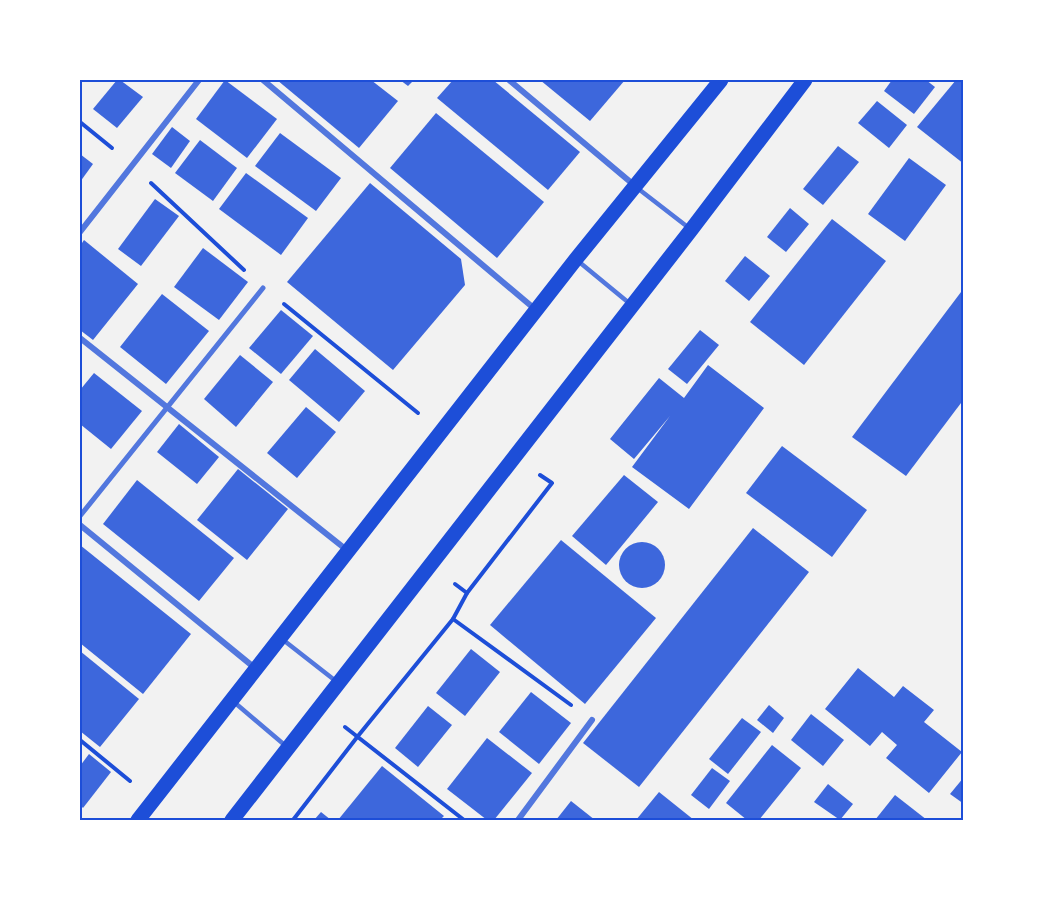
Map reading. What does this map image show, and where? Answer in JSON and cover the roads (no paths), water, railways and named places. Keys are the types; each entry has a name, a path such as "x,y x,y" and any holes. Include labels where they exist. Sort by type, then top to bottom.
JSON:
{"main road":[{"path":"138,820 576,259 721,80"},
{"path":"232,820 805,80"}],"street":[{"path":"80,232 199,80"},
{"path":"263,80 536,311"},
{"path":"508,80 635,186"},
{"path":"80,516 263,288"},
{"path":"80,338 348,551"},
{"path":"80,525 257,669"},
{"path":"518,820 592,720"}],"lane":[{"path":"635,186 691,230"},
{"path":"576,259 632,305"},
{"path":"280,638 339,684"},
{"path":"232,700 289,747"}]}
